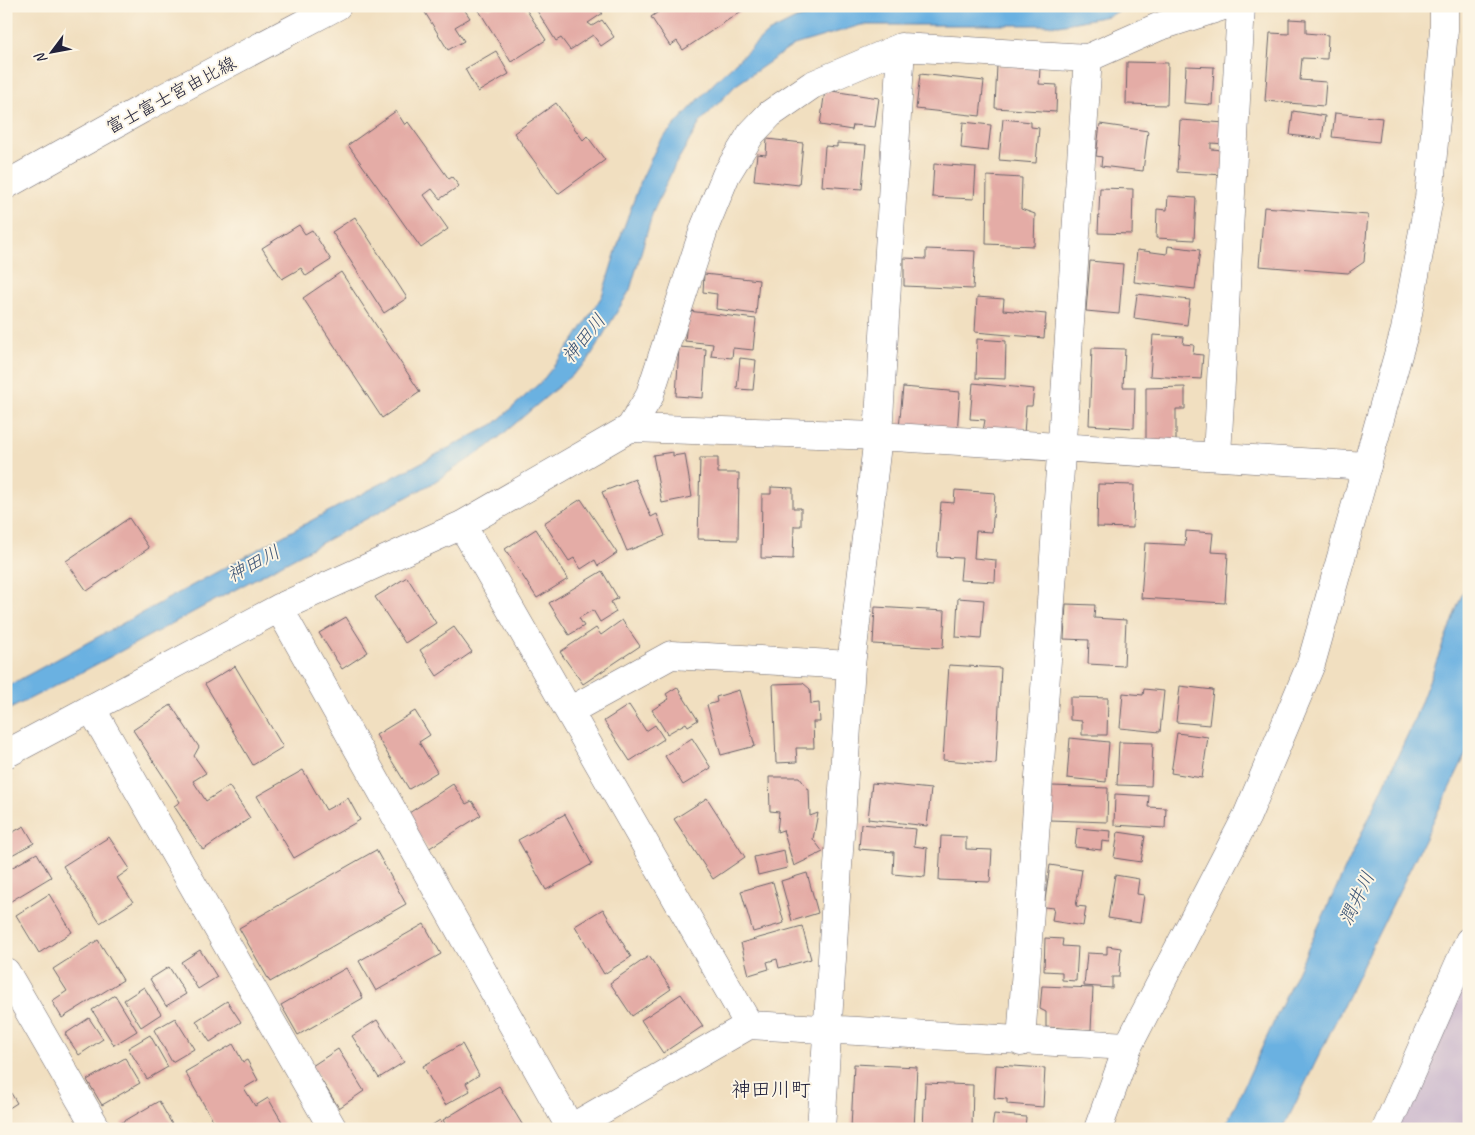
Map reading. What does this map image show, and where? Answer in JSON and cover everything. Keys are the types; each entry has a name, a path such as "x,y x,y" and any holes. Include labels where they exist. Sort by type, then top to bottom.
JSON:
{"street":[{"name":"富士富士宮由比線","path":"6,185 142,109 337,6"},
{"path":"6,754 279,608 462,525 630,428 649,397 705,226 726,175 751,134 770,114 812,86 901,47 1088,58 1158,27 1224,6"},
{"path":"1217,456 1241,6"},
{"path":"1098,1129 1128,1046 1247,816 1311,664 1405,330 1429,198 1444,30 1444,6"},
{"path":"821,1129 852,665 878,436 901,47"},
{"path":"1021,1042 1088,58"},
{"path":"630,428 878,436 1367,466"},
{"path":"462,525 571,710 749,1025"},
{"path":"279,608 570,1128 749,1025 1021,1042 1128,1046"},
{"path":"571,710 671,655 852,665"},
{"path":"91,708 333,1129"},
{"path":"1386,1129 1469,940"},
{"path":"6,972 97,1129"}],"shaded area":[{"path":"1469,940 1469,1129 1384,1129"}],"water":[{"name":"神田川","path":"846,6 1130,6 1108,16 1059,25 861,25 794,45 736,85 701,121 675,165 653,212 630,290 587,362 489,446 431,484 6,711 6,687 303,525 494,424 542,381 574,340 602,296 621,235 642,178 659,142 715,82 766,34 796,19"},
{"name":"潤井川","path":"1469,576 1469,748 1283,1129 1224,1129 1413,723"}],"building":[{"path":"421,6 462,6 470,18 455,27 464,41 448,50"},
{"path":"482,6 491,8 495,6 524,6 546,40 511,62 478,9"},
{"path":"534,6 603,6 597,10 603,13 588,23 592,26 602,20 614,37 601,46 593,35 570,50 561,38 556,41"},
{"path":"667,6 749,6 683,50 677,41 670,46 651,17"},
{"path":"1289,19 1306,20 1306,33 1328,35 1327,59 1302,58 1300,80 1326,82 1324,106 1265,101 1270,33 1289,34"},
{"path":"496,51 509,74 478,92 465,69"},
{"path":"1127,62 1168,63 1167,105 1126,104"},
{"path":"997,65 1040,68 1039,84 1057,85 1056,112 995,108"},
{"path":"1186,66 1214,67 1212,105 1184,103"},
{"path":"920,74 984,81 980,116 916,109"},
{"path":"825,90 879,98 875,127 853,125 852,130 820,125"},
{"path":"556,103 583,140 587,136 605,160 558,194 514,133"},
{"path":"396,111 405,125 408,122 449,179 452,177 459,186 440,199 432,189 424,195 448,229 421,248 348,145"},
{"path":"1293,111 1325,116 1322,139 1290,135"},
{"path":"1335,113 1382,118 1379,142 1332,137"},
{"path":"1003,119 1031,122 1031,127 1039,128 1036,163 999,160"},
{"path":"1180,120 1226,123 1225,144 1211,143 1211,149 1224,150 1223,175 1177,172"},
{"path":"963,122 991,125 988,151 961,148"},
{"path":"1100,124 1148,131 1143,171 1101,166 1102,157 1096,156"},
{"path":"767,139 803,143 799,185 754,180 757,154 766,155"},
{"path":"837,143 866,145 862,189 822,186 825,146 837,147"},
{"path":"934,164 976,167 974,199 932,197"},
{"path":"987,176 1022,178 1021,209 1035,214 1034,246 986,244"},
{"path":"1100,188 1133,189 1132,234 1098,233"},
{"path":"1168,196 1196,198 1194,240 1156,238 1157,209 1167,210"},
{"path":"1264,207 1368,215 1364,262 1348,273 1259,266"},
{"path":"355,217 407,298 384,313 332,232"},
{"path":"299,225 305,234 312,230 331,260 306,276 301,268 282,279 262,248"},
{"path":"1168,246 1200,250 1195,289 1134,282 1137,250 1167,254"},
{"path":"926,249 975,251 973,289 904,286 904,258 926,259"},
{"path":"1090,261 1123,264 1119,314 1086,311"},
{"path":"341,272 420,392 382,418 303,298"},
{"path":"704,274 759,280 756,314 716,309 717,294 703,292"},
{"path":"1137,294 1190,300 1187,325 1134,318"},
{"path":"977,297 1004,299 1003,310 1046,314 1044,338 975,332"},
{"path":"688,311 756,319 753,350 733,348 732,358 711,356 713,344 685,341"},
{"path":"1153,335 1184,337 1183,344 1194,345 1193,354 1203,355 1201,379 1150,376"},
{"path":"977,339 1006,341 1005,379 976,378"},
{"path":"679,347 706,349 703,398 676,396"},
{"path":"1092,348 1125,349 1123,387 1135,387 1134,428 1089,425"},
{"path":"740,358 756,360 753,390 737,389"},
{"path":"973,383 1034,389 1032,406 1026,406 1024,434 983,431 985,420 970,419"},
{"path":"903,387 960,392 957,434 899,428"},
{"path":"1185,387 1185,409 1176,409 1176,444 1146,444 1146,388"},
{"path":"673,452 673,456 685,454 692,497 662,503 653,455"},
{"path":"700,458 718,458 718,473 739,473 738,540 698,539"},
{"path":"635,479 651,517 657,514 665,536 627,551 602,492"},
{"path":"1098,484 1134,485 1133,528 1097,527"},
{"path":"771,487 793,488 793,508 801,508 801,526 794,526 793,559 761,558 762,494 771,494"},
{"path":"955,490 995,493 992,532 976,531 974,558 996,560 995,582 960,580 962,558 937,557 941,502 954,503"},
{"path":"581,499 617,553 598,566 595,560 581,569 574,558 569,561 544,523"},
{"path":"129,518 149,548 87,591 66,561"},
{"path":"536,529 568,579 537,598 505,549"},
{"path":"1186,531 1213,533 1211,552 1228,553 1225,603 1141,598 1145,543 1185,545"},
{"path":"602,571 618,598 611,602 616,612 600,622 593,610 579,618 584,626 569,635 549,603"},
{"path":"407,577 436,623 405,643 375,597"},
{"path":"958,598 984,600 981,639 956,637"},
{"path":"1066,604 1095,605 1094,618 1126,620 1124,666 1088,664 1089,640 1064,639"},
{"path":"875,607 945,611 943,648 873,644"},
{"path":"346,617 368,652 342,669 319,633"},
{"path":"622,620 640,646 583,684 560,652 596,628 601,635"},
{"path":"454,627 472,652 437,676 420,650"},
{"path":"949,665 1001,668 996,764 943,760"},
{"path":"235,666 283,747 253,765 205,684"},
{"path":"803,683 810,689 811,704 819,703 820,722 813,722 814,748 796,748 797,762 776,763 773,684"},
{"path":"1180,686 1213,690 1209,725 1176,722"},
{"path":"677,687 698,720 688,726 686,723 667,734 652,710 669,699 666,694"},
{"path":"1144,689 1164,691 1160,732 1120,728 1123,693 1143,695"},
{"path":"739,690 755,746 721,755 707,705 717,702 716,697"},
{"path":"1070,697 1108,698 1107,735 1082,735 1082,721 1070,720"},
{"path":"171,705 199,747 194,756 206,773 193,781 206,801 229,786 250,818 203,850 174,806 180,802 133,730"},
{"path":"629,705 646,731 655,725 664,739 630,761 604,721"},
{"path":"415,711 430,735 419,742 437,772 409,789 376,735"},
{"path":"1177,733 1208,737 1202,778 1171,773"},
{"path":"692,738 711,768 683,785 665,756"},
{"path":"1070,738 1109,742 1106,782 1067,778"},
{"path":"1119,742 1153,743 1151,786 1117,785"},
{"path":"303,770 326,810 348,798 360,820 294,858 257,796"},
{"path":"769,777 799,777 809,790 810,816 818,813 813,839 823,852 794,866 783,830 777,832 779,812 770,811"},
{"path":"872,783 931,789 927,826 868,819"},
{"path":"453,784 466,804 472,801 481,815 428,849 406,815"},
{"path":"1052,786 1108,788 1107,822 1050,820"},
{"path":"1115,794 1149,796 1148,807 1166,808 1165,828 1114,825"},
{"path":"707,798 745,857 713,879 674,819"},
{"path":"565,814 592,864 546,890 518,840"},
{"path":"861,824 916,829 914,846 927,848 925,877 893,874 894,852 859,849"},
{"path":"24,826 34,843 6,858 6,836"},
{"path":"1077,828 1111,831 1110,842 1102,841 1101,850 1075,847"},
{"path":"1118,832 1145,836 1141,862 1114,858"},
{"path":"941,836 966,837 966,849 992,850 990,882 939,880"},
{"path":"109,837 130,869 117,878 133,902 100,923 63,866"},
{"path":"376,850 406,904 270,982 239,928"},
{"path":"784,850 787,868 758,875 754,857"},
{"path":"37,853 51,877 6,904 6,871"},
{"path":"1050,865 1082,870 1076,906 1086,907 1083,926 1052,921 1054,908 1044,907"},
{"path":"807,873 818,913 792,921 781,881"},
{"path":"1115,875 1139,879 1137,894 1144,895 1140,923 1108,918"},
{"path":"773,882 784,923 753,932 741,891"},
{"path":"49,894 72,932 39,953 16,915"},
{"path":"603,909 631,957 604,974 575,926"},
{"path":"424,924 441,954 376,991 359,961"},
{"path":"802,926 811,959 779,968 777,959 767,962 769,969 749,975 741,943"},
{"path":"1045,938 1063,939 1062,946 1078,947 1076,981 1062,980 1062,972 1044,971"},
{"path":"98,940 123,980 62,1018 52,1001 67,991 53,969"},
{"path":"1107,946 1121,948 1119,977 1112,977 1112,988 1084,986 1087,953 1107,954"},
{"path":"200,950 217,977 198,989 181,962"},
{"path":"649,956 671,989 632,1016 610,983"},
{"path":"169,967 186,994 166,1006 150,979"},
{"path":"346,968 363,998 298,1035 281,1005"},
{"path":"1042,986 1093,988 1091,1030 1046,1027 1046,1012 1040,1009"},
{"path":"144,987 161,1014 141,1027 124,1000"},
{"path":"681,994 703,1026 663,1053 641,1020"},
{"path":"115,995 137,1031 114,1045 92,1010"},
{"path":"227,1001 241,1022 210,1042 196,1021"},
{"path":"89,1018 103,1039 79,1055 65,1034"},
{"path":"175,1018 194,1049 172,1062 154,1030"},
{"path":"377,1020 404,1062 379,1078 352,1036"},
{"path":"150,1035 168,1067 147,1079 128,1048"},
{"path":"233,1044 243,1062 247,1060 258,1080 244,1088 255,1106 268,1098 285,1127 218,1129 185,1072"},
{"path":"462,1044 479,1075 466,1083 470,1091 445,1105 423,1066"},
{"path":"338,1049 364,1091 339,1108 312,1066"},
{"path":"125,1058 140,1083 102,1105 87,1080"},
{"path":"854,1064 917,1067 914,1129 851,1129"},
{"path":"996,1065 1045,1068 1043,1107 1007,1104 1007,1099 994,1098"},
{"path":"925,1083 973,1085 972,1129 923,1129"},
{"path":"6,1085 17,1103 6,1110"},
{"path":"499,1086 525,1129 448,1129 443,1120"},
{"path":"159,1101 173,1126 169,1129 124,1129 121,1123"},
{"path":"994,1114 1026,1117 1025,1129 992,1129"},
{"path":"440,1120 445,1129 426,1129"},
{"path":"195,1123 199,1129 187,1129"}],"district":[{"name":"神田川町","path":"771,1089"}]}
